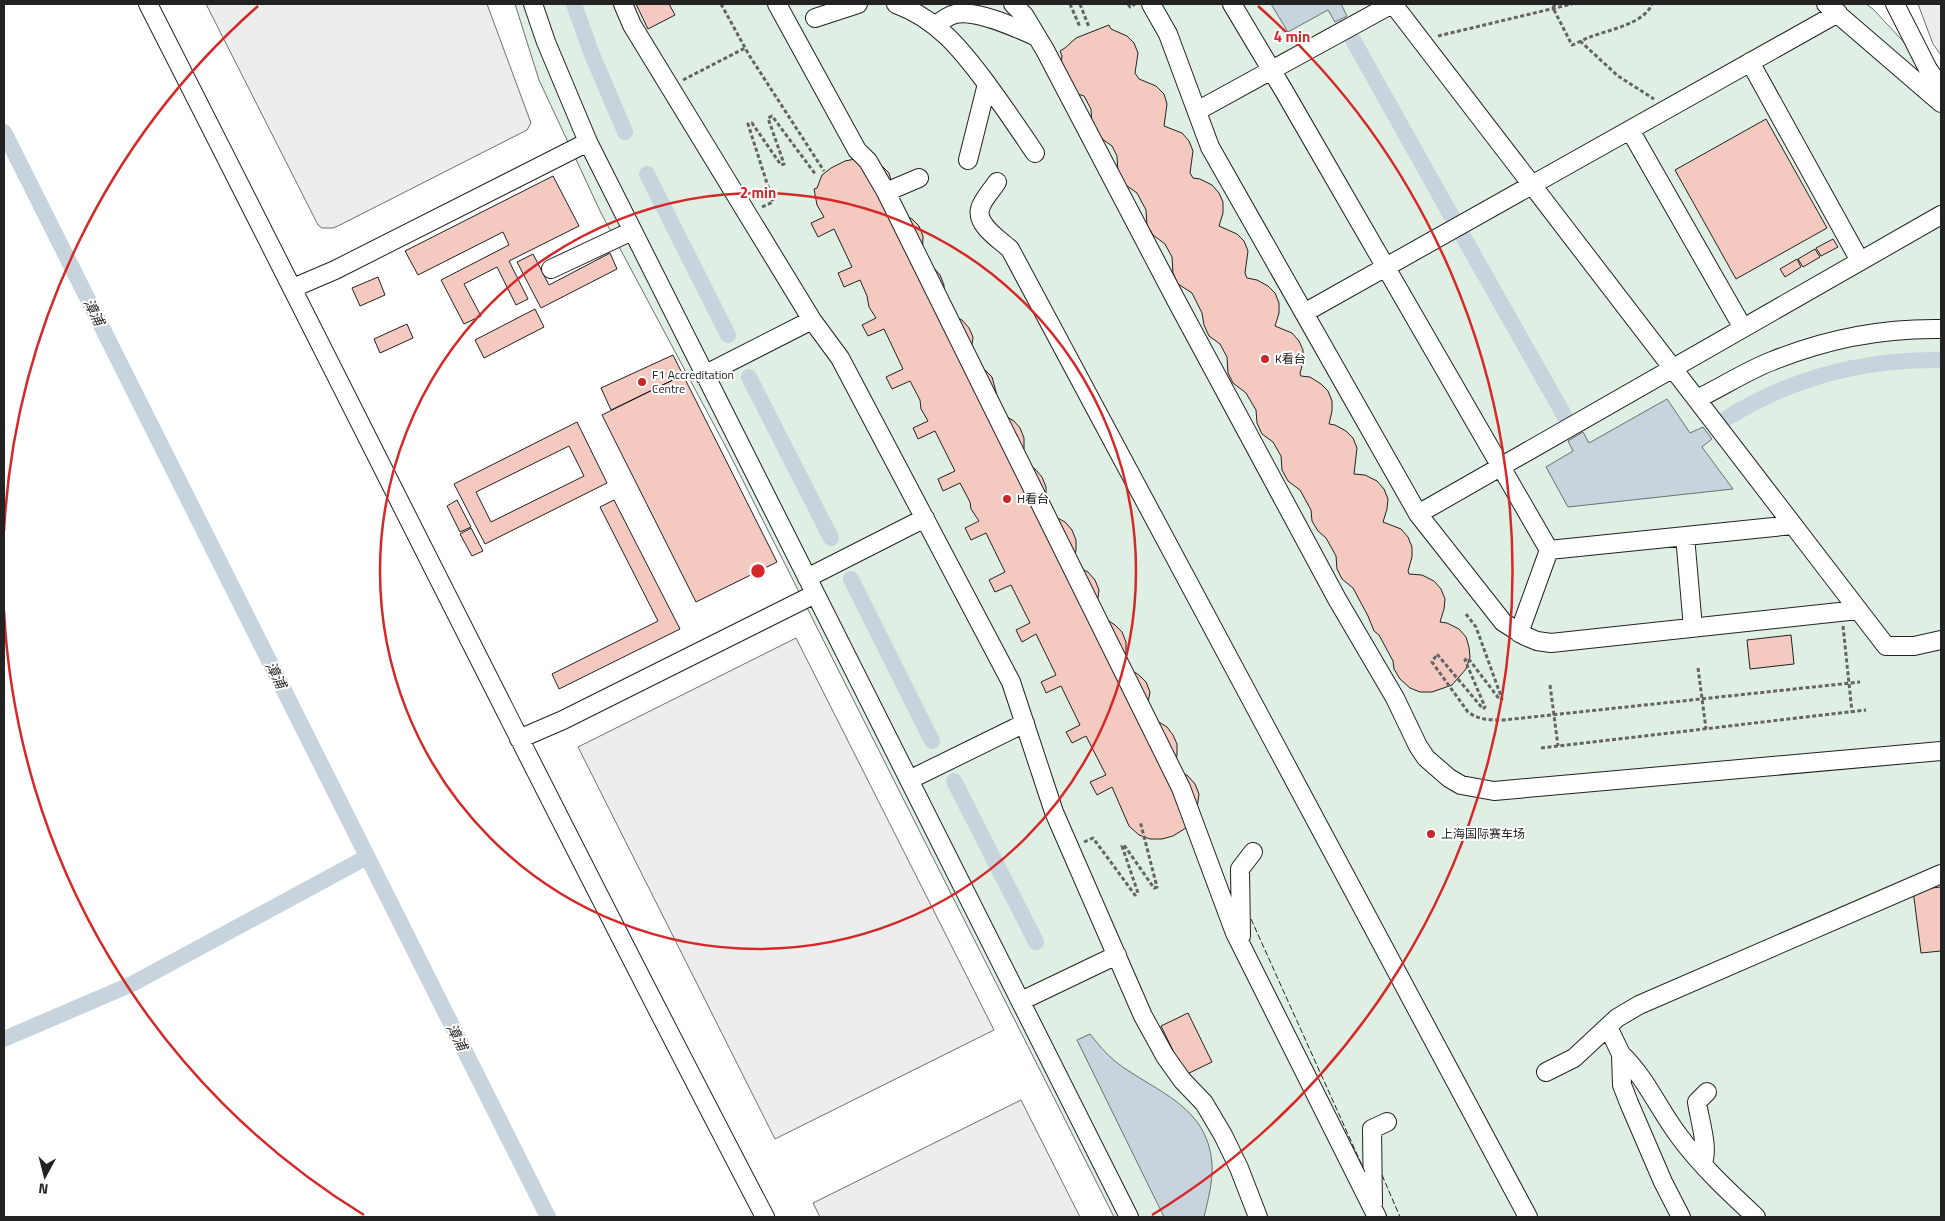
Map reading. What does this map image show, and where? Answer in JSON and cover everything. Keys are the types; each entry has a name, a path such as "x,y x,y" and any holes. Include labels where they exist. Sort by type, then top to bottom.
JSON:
{"street":[{"path":"148,4 519,739 765,1217"},
{"path":"533,4 546,42 588,142 1129,1217"},
{"path":"623,4 632,25 812,320 840,358 1011,682 1054,812 1143,1016 1165,1056 1182,1080 1204,1103 1223,1134 1239,1168 1258,1217"},
{"path":"777,4 857,150 868,161 886,192 1181,788 1224,904 1241,944 1375,1213"},
{"path":"816,18 858,4"},
{"path":"896,4 914,12 954,41 1011,117 1035,153"},
{"path":"1013,4 1024,15 1037,36 1337,599 1395,698 1418,746 1436,768 1461,785 1494,791 1941,751"},
{"path":"1151,4 1168,34 1210,147 1418,514 1503,622 1519,633 1537,641 1551,643 1858,610"},
{"path":"1232,4 1549,550"},
{"path":"1197,112 1392,4 1886,646 1923,645 1941,640"},
{"path":"1896,4 1928,69 1941,88"},
{"path":"1304,313 1750,62 1832,8 1941,103"},
{"path":"935,26 944,19 960,13 1000,21 1037,36"},
{"path":"1750,62 1860,262"},
{"path":"968,160 987,84"},
{"path":"1630,130 1743,328"},
{"path":"293,288 335,270 588,142"},
{"path":"886,192 919,178"},
{"path":"997,182 980,207 981,220 1010,249 1528,1217"},
{"path":"1418,514 1941,215"},
{"path":"551,270 632,231"},
{"path":"704,374 812,320"},
{"path":"1697,399 1771,361 1814,346 1864,333 1913,328 1941,329"},
{"path":"807,578 924,518"},
{"path":"1549,550 1794,525"},
{"path":"1685,536 1693,628"},
{"path":"1519,633 1549,550"},
{"path":"519,739 563,720 815,594"},
{"path":"909,780 1025,723"},
{"path":"1241,944 1240,869 1252,852"},
{"path":"1546,1072 1574,1058 1608,1026 1623,1014 1639,1005 1941,874"},
{"path":"1021,1001 1117,955"},
{"path":"1608,1026 1621,1054 1639,1073 1668,1122 1702,1164 1756,1217"},
{"path":"1621,1054 1622,1085 1663,1182 1681,1217"},
{"path":"1702,1164 1705,1159 1706,1149 1697,1102 1707,1092"},
{"path":"1375,1213 1372,1129 1387,1122"}],"path":[{"path":"720,4 745,48 824,171"},
{"path":"1070,4 1080,27"},
{"path":"1080,4 1089,27"},
{"path":"1128,4 1130,6 1135,4"},
{"path":"1420,40 1554,6 1572,4"},
{"path":"1554,6 1572,46 1588,37 1616,29 1647,12 1652,4"},
{"path":"1580,42 1618,76 1669,108"},
{"path":"702,70 745,48"},
{"path":"748,214 773,202 748,124 752,123 781,164 784,164 768,118 772,116 816,175"},
{"path":"1840,612 1852,712"},
{"path":"1466,614 1476,627 1502,699 1500,700 1468,658 1465,660 1485,708 1483,709 1437,654 1432,662 1468,712 1480,718 1496,720 1554,715 1860,682"},
{"path":"1698,668 1706,729"},
{"path":"1550,685 1558,746"},
{"path":"1541,748 1866,710"},
{"path":"1101,850 1135,895 1138,893 1122,846 1124,844 1154,888 1157,887 1140,820"}],"green space":[{"name":"上海国际赛车场","path":"515,4 1866,4 1873,9 1941,82 1941,1217 1114,1217 728,451 601,213 539,80"}],"shaded area":[{"path":"206,4 487,4 531,123 527,130 338,226 322,228 318,225"},
{"path":"1271,4 1341,4 1347,16 1335,22 1328,10 1288,32"},
{"path":"1918,4 1941,4 1941,55 1933,44"},
{"path":"1667,399 1690,433 1703,427 1712,439 1702,447 1733,489 1568,507 1546,467 1573,451 1568,441 1583,432 1589,443"},
{"path":"796,638 994,1030 775,1139 578,747"},
{"path":"1090,1034 1116,1062 1177,1102 1201,1127 1208,1144 1212,1164 1209,1198 1204,1217 1164,1217 1077,1040"},
{"path":"1021,1100 1080,1217 820,1217 813,1203"}],"building":[{"path":"636,4 669,4 675,15 648,29"},
{"name":"K看台","path":"1109,25 1111,29 1127,36 1134,43 1138,53 1135,73 1139,79 1156,86 1164,94 1167,104 1164,126 1182,133 1189,141 1193,151 1190,173 1193,178 1212,185 1219,193 1223,202 1223,213 1219,226 1237,234 1244,241 1248,251 1245,273 1247,278 1257,280 1268,286 1275,293 1279,303 1279,313 1275,326 1292,333 1299,341 1303,350 1301,376 1310,377 1328,391 1332,401 1329,424 1346,431 1353,438 1357,448 1354,474 1365,475 1377,481 1384,489 1388,499 1383,522 1401,529 1408,537 1412,547 1409,574 1422,575 1434,581 1441,589 1445,599 1440,622 1459,629 1466,637 1470,657 1466,669 1452,685 1432,692 1420,692 1410,688 1400,679 1394,669 1393,661 1379,635 1374,631 1353,588 1342,579 1337,569 1336,556 1326,538 1318,531 1312,521 1311,510 1300,490 1288,481 1282,470 1281,456 1273,442 1262,434 1257,423 1256,410 1246,393 1233,383 1228,373 1227,357 1220,344 1209,336 1204,325 1202,313 1192,293 1178,284 1173,273 1172,257 1165,244 1153,235 1147,225 1146,210 1137,193 1123,183 1118,173 1117,156 1112,146 1098,136 1092,126 1091,109 1084,96 1078,94 1061,64 1062,56 1060,51 1076,38"},
{"path":"1766,119 1827,228 1736,279 1675,170"},
{"name":"H看台","path":"860,158 870,160 882,166 889,173 900,213 912,219 919,226 923,236 922,261 933,267 940,275 944,285 944,295 951,314 962,320 969,328 973,337 970,360 992,377 1002,414 1014,421 1020,428 1024,438 1021,460 1035,469 1042,477 1046,487 1046,497 1054,516 1065,522 1072,530 1076,540 1073,562 1076,566 1088,572 1095,580 1099,590 1096,612 1122,632 1126,642 1126,652 1122,664 1146,682 1150,692 1146,714 1167,727 1173,735 1177,744 1174,767 1188,776 1195,784 1199,794 1196,816 1189,826 1173,836 1162,839 1150,839 1139,835 1129,826 1112,787 1097,795 1090,782 1106,775 1086,736 1072,743 1066,732 1080,725 1061,686 1046,693 1041,682 1056,675 1036,634 1022,642 1016,630 1030,623 1011,585 995,592 989,580 1005,572 986,533 971,540 965,528 979,521 971,509 970,502 960,483 943,491 938,479 955,471 935,431 918,439 913,428 928,421 921,409 920,400 910,381 892,389 886,377 903,369 884,329 868,336 862,325 876,318 869,307 867,296 860,280 844,287 838,273 852,267 834,229 818,237 811,223 824,217 817,205 814,189 817,188 822,175 845,161"},
{"path":"553,176 579,226 509,261 528,299 516,305 497,267 464,284 481,316 464,324 441,280 509,245 503,232 418,275 405,251"},
{"path":"1833,239 1838,247 1821,256 1816,248"},
{"path":"1815,249 1820,257 1803,267 1798,259"},
{"path":"610,253 617,269 541,308 517,262 533,254 549,285"},
{"path":"1797,259 1801,267 1785,277 1780,269"},
{"path":"378,277 385,295 360,306 352,288"},
{"path":"535,309 544,327 484,358 475,340"},
{"path":"407,324 413,338 380,353 374,339"},
{"name":"F1 Accreditation Centre","path":"673,355 683,375 611,410 601,388"},
{"path":"683,375 777,562 696,602 602,415"},
{"path":"577,422 607,483 485,544 454,484","holes":["569,446 584,476 491,522 476,492"]},
{"path":"457,500 471,527 460,532 447,506"},
{"path":"614,500 680,629 559,689 552,674 658,621 600,507"},
{"path":"471,528 483,551 472,556 460,534"},
{"path":"1791,635 1794,664 1750,669 1747,640"},
{"path":"1941,887 1941,951 1921,953 1913,890"},
{"path":"1188,1013 1212,1062 1185,1075 1161,1026"}],"waterway":[{"path":"574,4 591,52 625,132"},
{"path":"1353,40 1452,217"},
{"name":"漳浦","path":"4,132 548,1217"},
{"path":"647,174 728,335"},
{"path":"1464,238 1564,415"},
{"path":"1727,418 1778,392 1830,373 1885,363 1941,360"},
{"path":"749,377 831,538"},
{"path":"851,579 932,741"},
{"path":"954,781 1036,942"},
{"path":"4,1039 132,984 367,857"}],"fence":[{"path":"1251,919 1365,1172"},
{"path":"1382,1175 1400,1217"}],"place":[{"name":"K看台","path":"1265,359"},
{"name":"F1 Accreditation Centre","path":"642,382"},
{"name":"H看台","path":"1007,499"},
{"name":"上海国际赛车场","path":"1431,834"}]}
